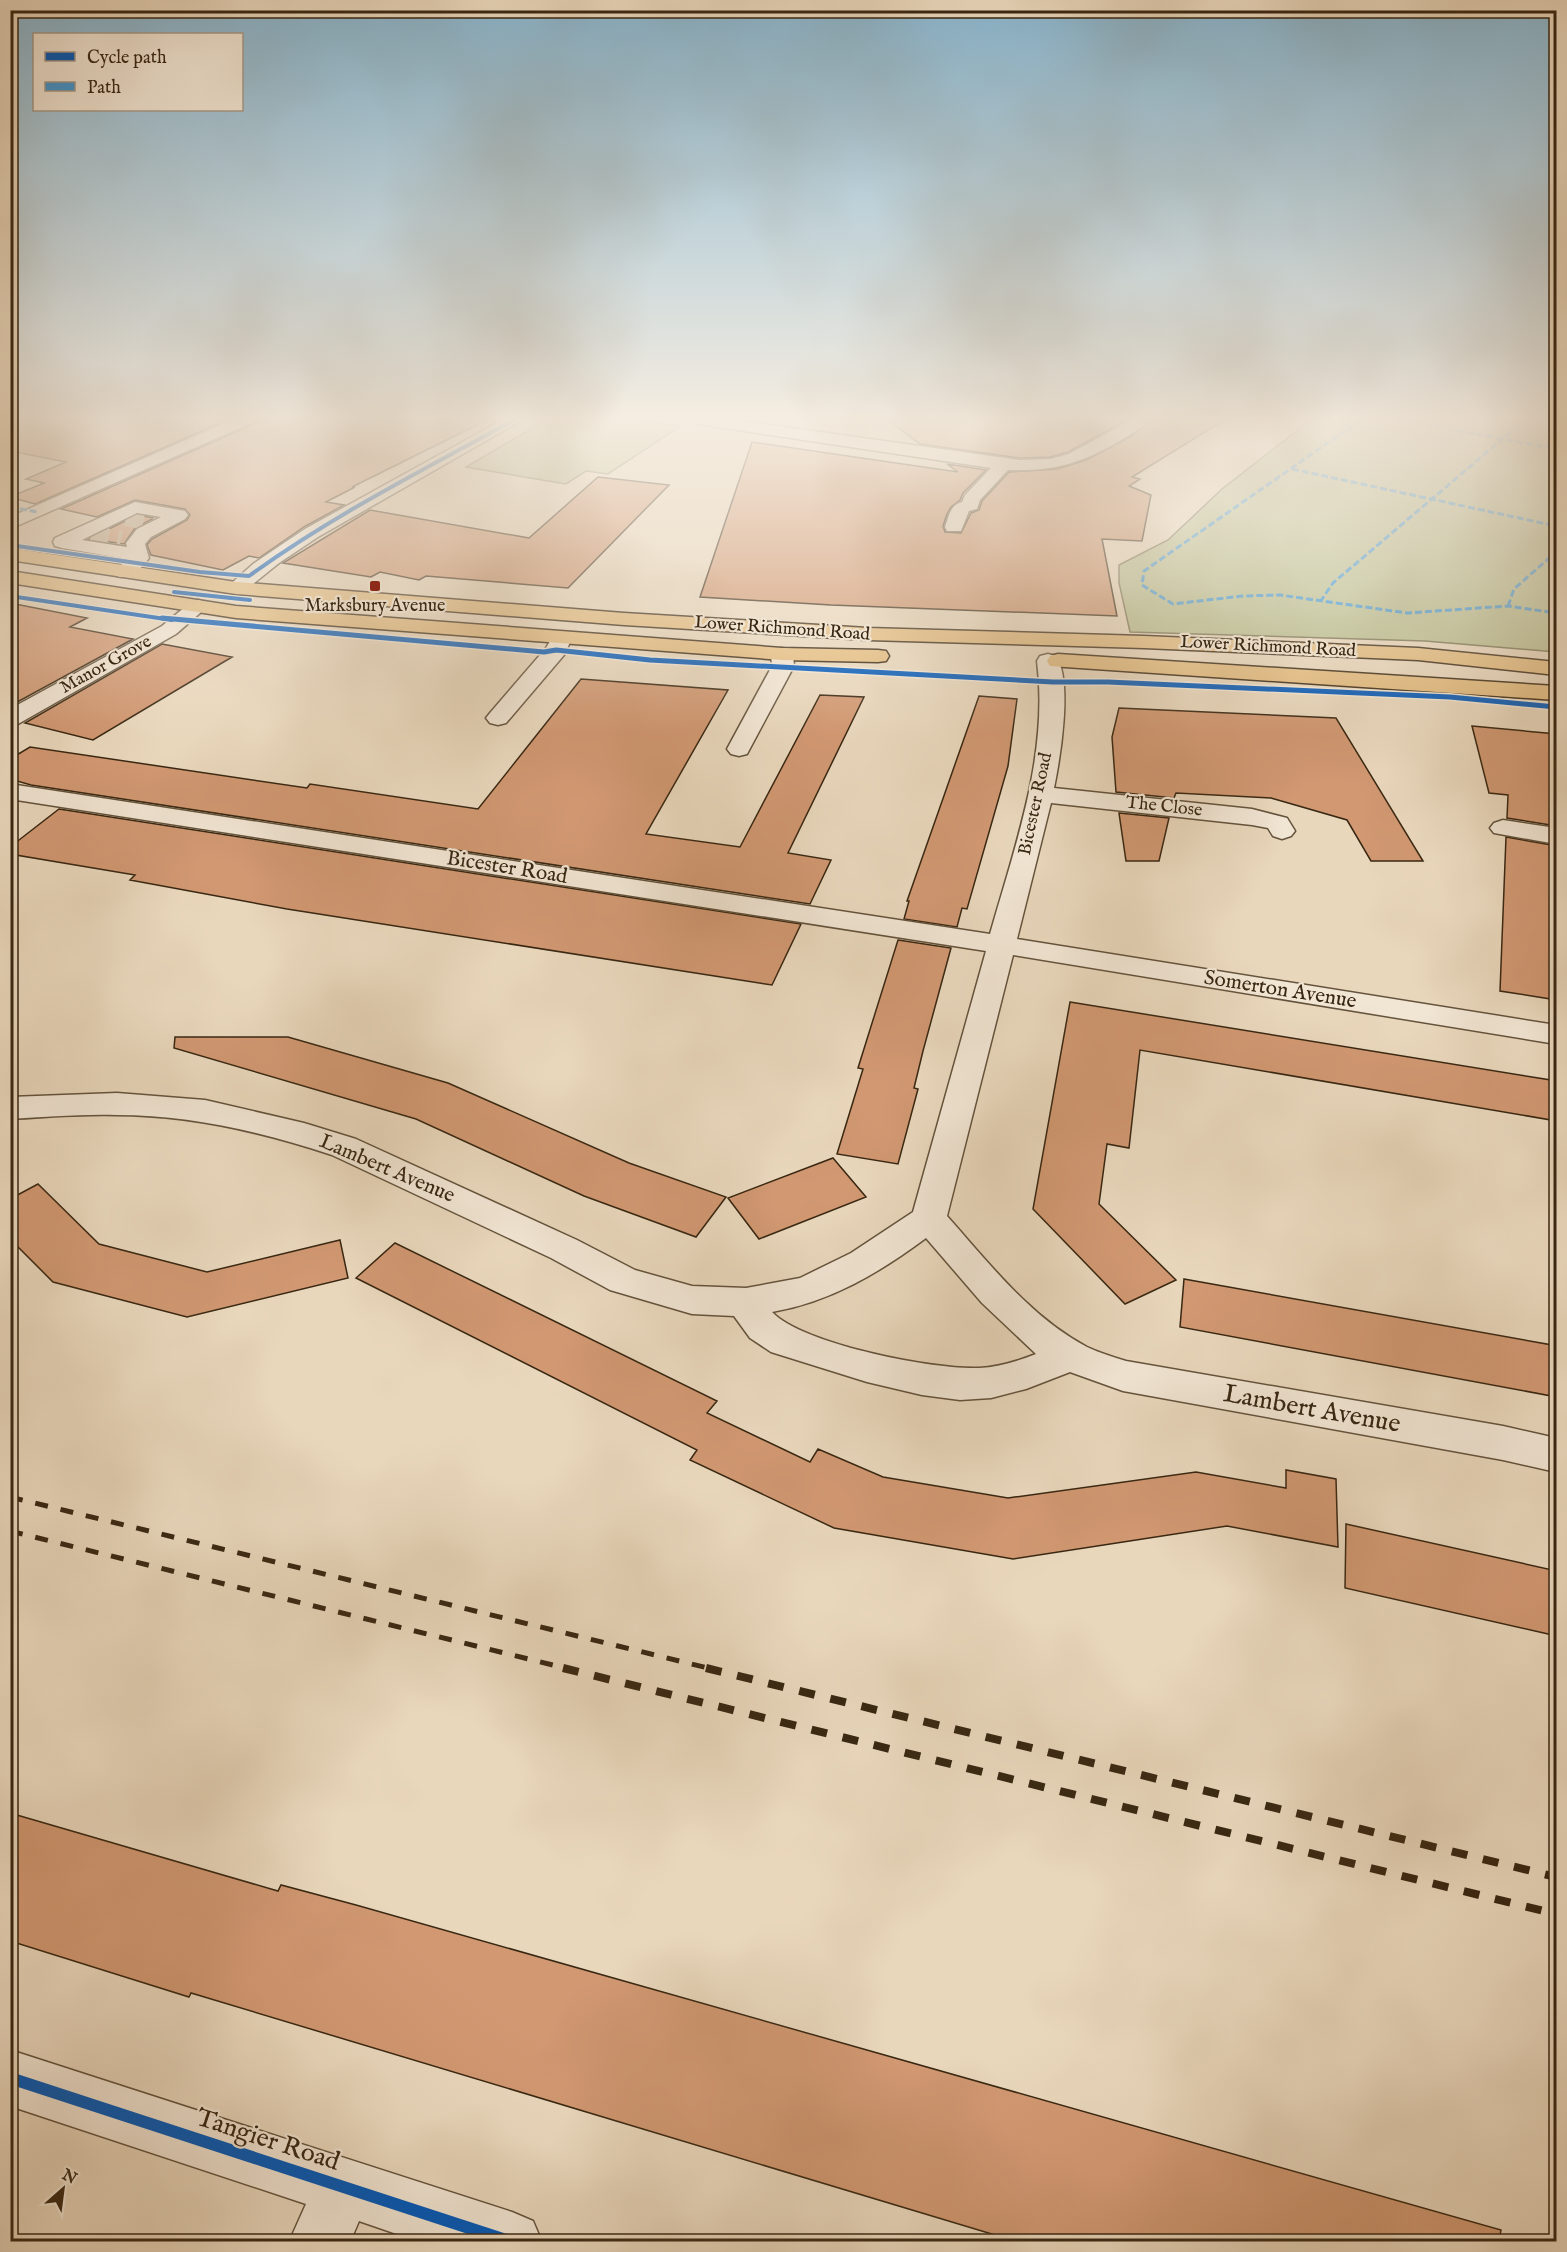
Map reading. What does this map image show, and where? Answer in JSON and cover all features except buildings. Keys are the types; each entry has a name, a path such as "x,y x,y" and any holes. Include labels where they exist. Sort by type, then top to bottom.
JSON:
{"highway":[{"name":"Lower Richmond Road","path":"10,554 236,588 624,619 867,634 1144,642 1406,654 1557,669"},
{"name":"Lower Richmond Road","path":"10,577 236,612 561,638 783,654 1048,661 1350,678 1557,693"}],"street":[{"path":"83,524 122,530 139,558 124,572"},
{"path":"236,588 261,565 327,524"},
{"name":"Manor Grove","path":"10,719 169,630 198,606"},
{"path":"498,718 556,650 561,638"},
{"name":"Lower Richmond Road","path":"739,749 783,666 783,654"},
{"name":"Bicester Road","path":"928,1218 961,1086 1003,945 1040,794 1053,713 1053,682 1048,661"},
{"name":"Bicester Road","path":"10,791 1003,945"},
{"name":"The Close","path":"1040,794 1252,817 1278,824 1282,831"},
{"path":"1503,828 1557,836"},
{"name":"Somerton Avenue","path":"1003,945 1557,1035"},
{"name":"Lambert Avenue","path":"10,1108 117,1104 205,1111 304,1134 355,1152 564,1249 623,1280 692,1300 746,1302 793,1294 832,1279 870,1258 928,1218 1012,1310 1045,1339 1070,1355 1123,1376 1503,1443 1557,1455"},
{"path":"746,1302 752,1315 771,1334 820,1353 888,1373 933,1382 980,1384 1048,1367 1070,1355"},
{"name":"Tangier Road","path":"10,2078 512,2241"},
{"path":"319,2241 344,2187"}],"green space":[{"path":"1185,524 1556,524 1556,652 1425,641 1130,632 1119,583 1119,565 1168,540"}],"tunnel":[{"path":"91,534 121,540"}],"railway":[{"path":"10,1497 712,1669"},
{"path":"10,1531 569,1669"},
{"path":"563,1668 1556,1914"},
{"path":"706,1668 1556,1877"}],"marked path":[{"path":"1211,524 1144,571 1142,585 1173,604 1242,596 1280,595 1407,613 1508,606 1556,613"},
{"path":"1320,602 1333,583 1402,524"},
{"path":"1547,524 1556,526"},
{"path":"1508,606 1514,589 1556,552"}],"cycle path":[{"path":"10,545 200,572 249,576 293,544 327,524"},
{"path":"174,592 250,600"},
{"path":"10,596 180,621 544,652 556,650 650,660 1053,682 1108,682 1450,697 1556,707"},
{"path":"10,2078 512,2242"}],"place":[{"name":"Marksbury Avenue","path":"375,586"}]}
